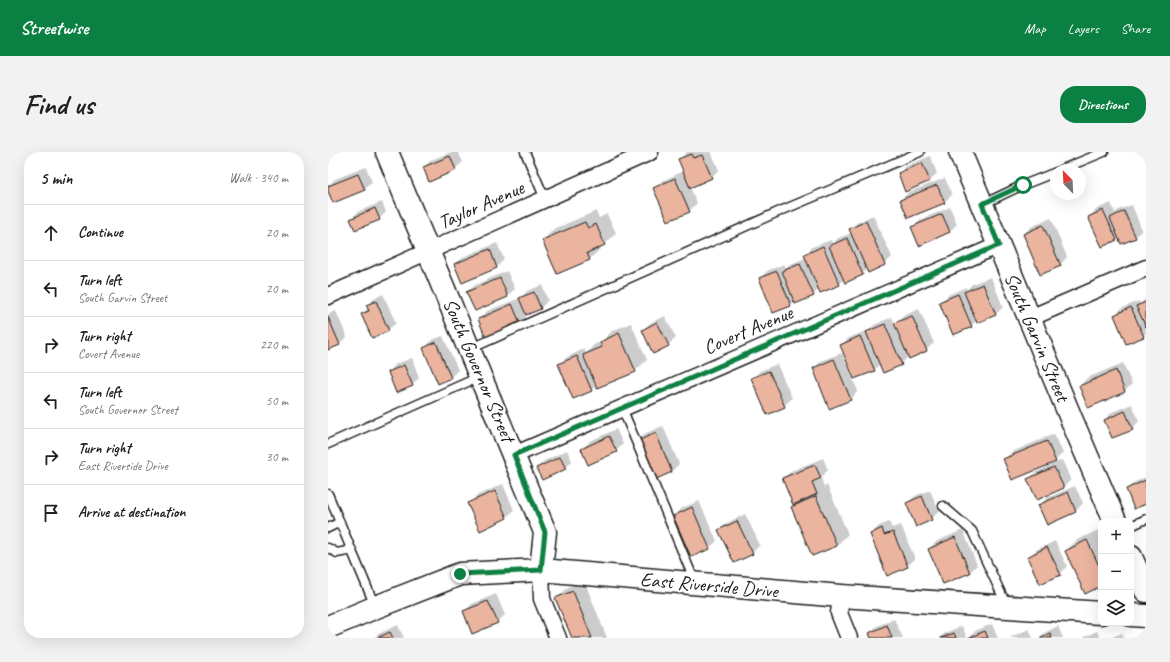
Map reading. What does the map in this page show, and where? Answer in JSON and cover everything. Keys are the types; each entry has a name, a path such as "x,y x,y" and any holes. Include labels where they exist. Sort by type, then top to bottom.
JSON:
{"street":[{"name":"South Governor Street","path":"387,152 545,532 541,570 542,599 558,638"},
{"name":"Taylor Avenue","path":"328,296 650,152"},
{"name":"South Garvin Street","path":"960,152 1073,423 1115,518"},
{"name":"Covert Avenue","path":"514,455 999,245"},
{"path":"1030,318 1146,268"},
{"path":"1134,564 1146,591"},
{"name":"East Riverside Drive","path":"328,627 460,574 541,570 841,596 1098,613"},
{"path":"841,596 839,613 849,638"},
{"path":"1134,615 1146,616"}],"lane":[{"path":"525,152 545,200"},
{"path":"470,349 778,212 920,152"},
{"path":"1075,164 1104,152"},
{"path":"982,204 1050,174"},
{"path":"328,444 481,376"},
{"path":"622,408 696,584"},
{"path":"328,494 376,607"},
{"path":"943,506 972,531 1007,606"},
{"path":"1134,525 1146,519"},
{"path":"328,528 340,522"},
{"path":"328,548 336,554 352,550"}],"building":[{"path":"691,154 693,158 702,155 712,178 690,188 678,159"},
{"path":"450,156 456,170 429,182 423,167"},
{"path":"922,163 930,181 905,192 898,173"},
{"path":"358,174 365,190 333,203 328,191 328,186"},
{"path":"675,178 690,212 668,221 653,188"},
{"path":"937,185 945,203 908,218 900,200"},
{"path":"375,208 380,220 355,230 350,219"},
{"path":"1103,210 1117,240 1102,247 1088,217"},
{"path":"1124,211 1136,238 1121,244 1110,218"},
{"path":"942,214 950,232 919,246 911,227"},
{"path":"866,221 885,265 868,273 849,229"},
{"path":"585,222 588,228 596,224 605,245 587,253 590,260 557,274 542,240"},
{"path":"1043,225 1061,266 1040,275 1023,234"},
{"path":"847,238 863,275 845,283 829,246"},
{"path":"823,246 840,285 820,293 804,255"},
{"path":"490,249 497,268 462,283 454,264"},
{"path":"800,264 814,296 795,304 782,271"},
{"path":"777,271 791,306 773,313 759,278"},
{"path":"500,278 508,297 475,311 466,292"},
{"path":"983,284 996,315 977,323 964,292"},
{"path":"534,292 541,309 526,315 519,298"},
{"path":"958,294 972,327 953,335 939,302"},
{"path":"376,301 389,331 372,338 361,314 369,311 366,305"},
{"path":"1146,302 1146,327 1136,306"},
{"path":"512,304 520,323 486,338 478,319"},
{"path":"1131,307 1144,337 1126,344 1114,315"},
{"path":"912,316 927,351 909,359 894,323"},
{"path":"328,317 340,345 328,350"},
{"path":"657,322 669,346 653,354 642,330"},
{"path":"885,324 902,365 883,373 866,332"},
{"path":"619,333 636,372 597,388 583,355 602,347 600,342"},
{"path":"860,336 875,371 854,379 840,345"},
{"path":"436,342 451,378 438,384 423,348"},
{"path":"577,356 592,391 573,399 558,364"},
{"path":"834,359 851,400 829,409 813,368"},
{"path":"404,365 413,386 396,393 388,372"},
{"path":"1116,370 1125,392 1088,408 1079,386"},
{"path":"769,371 785,407 767,415 751,378"},
{"path":"1125,411 1133,430 1112,438 1104,420"},
{"path":"656,433 672,472 654,480 637,441"},
{"path":"609,436 617,452 588,465 581,449"},
{"path":"1047,441 1056,462 1012,480 1003,459"},
{"path":"560,457 566,469 542,480 536,468"},
{"path":"815,465 821,478 812,482 817,494 793,505 782,478"},
{"path":"1054,467 1064,488 1037,500 1027,479"},
{"path":"1146,480 1146,504 1134,509 1126,489"},
{"path":"495,491 507,518 480,531 467,503"},
{"path":"1068,492 1076,512 1047,525 1038,505"},
{"path":"816,496 837,546 812,556 791,507"},
{"path":"922,496 932,520 916,527 906,503"},
{"path":"692,507 710,549 691,557 673,516"},
{"path":"737,521 753,554 734,563 718,530"},
{"path":"882,528 884,535 893,532 908,567 887,576 870,534"},
{"path":"955,537 970,573 943,584 928,549"},
{"path":"1087,540 1098,564 1098,588 1085,594 1065,551"},
{"path":"1047,547 1061,575 1040,584 1027,557"},
{"path":"573,591 592,638 572,638 555,598"},
{"path":"488,601 498,623 472,634 463,611"},
{"path":"887,625 892,638 871,638 869,633"},
{"path":"985,631 988,638 968,638"},
{"path":"390,632 393,638 377,638"},
{"path":"954,633 956,638 941,638"},
{"path":"1050,633 1052,638 1040,638"}],"route":[{"path":"460,574 541,570 545,532 514,455 999,245 982,204 1023,185"}]}
